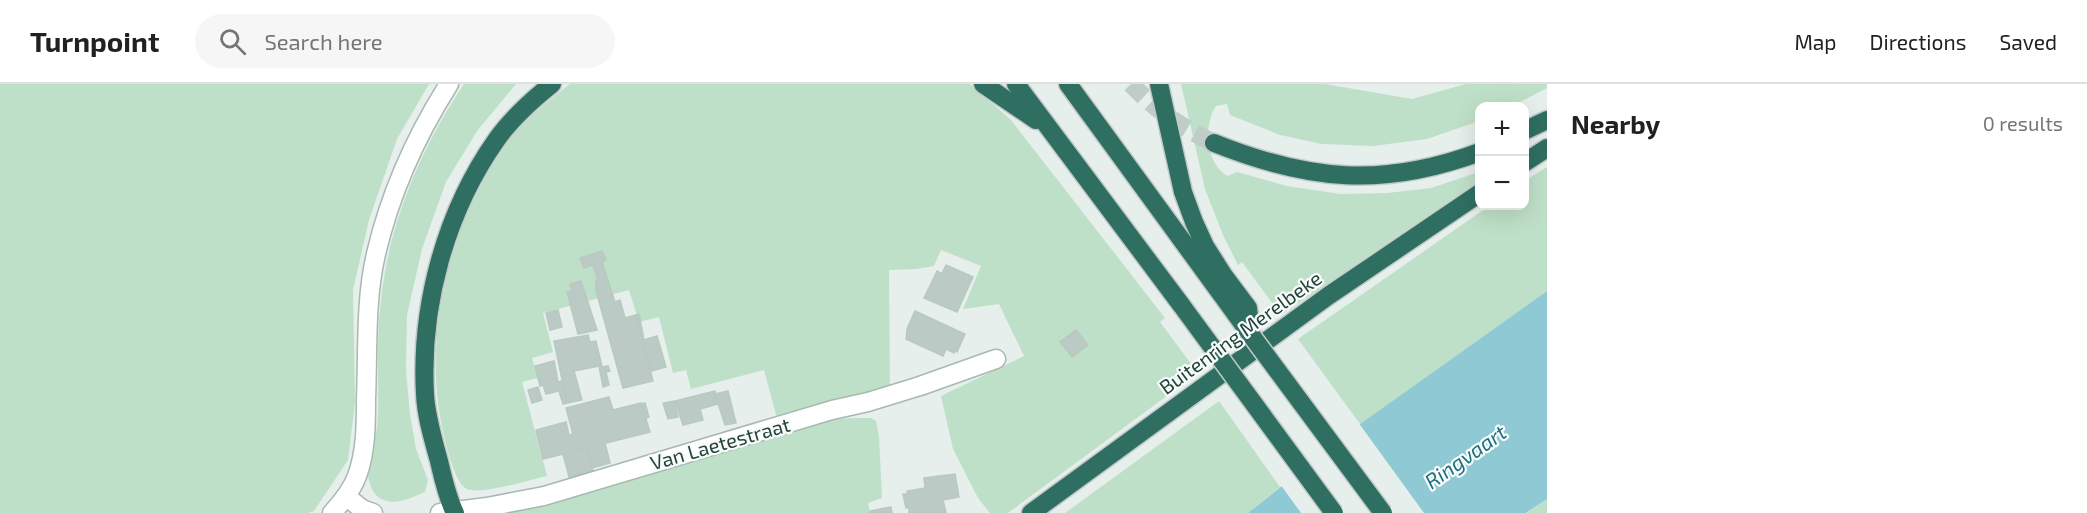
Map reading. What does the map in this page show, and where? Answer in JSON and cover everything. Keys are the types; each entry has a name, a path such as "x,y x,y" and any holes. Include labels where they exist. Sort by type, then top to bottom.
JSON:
{"highway":[{"path":"449,512 424,396 425,340 434,288 450,228 471,179 498,137 531,101 552,84"},
{"path":"983,84 1048,127"},
{"path":"1016,84 1334,513"},
{"path":"1068,84 1219,279 1248,308 1251,335 1383,513"},
{"path":"1159,84 1183,192 1219,279"},
{"path":"1529,129 1547,120"},
{"path":"1214,143 1247,156 1288,167 1326,175 1363,177 1408,172 1449,163 1475,153"},
{"path":"1529,160 1547,148"},
{"name":"Buitenring Merelbeke","path":"1031,513 1301,316 1475,196"}],"street":[{"path":"332,513 347,496 358,475 364,447 369,294 376,254 395,192 413,146 449,84"},
{"name":"Van Laetestraat","path":"449,512 544,496 832,410 868,402 996,359"},
{"path":"347,496 362,509 373,513"}],"green space":[{"path":"0,84 429,84 397,139 369,220 353,290 355,402 348,460 314,511 308,513 0,513"},
{"path":"464,84 516,84 477,131 446,182 422,249 407,315 406,371 416,449 428,480 425,492 399,501 387,501 375,494 368,473 378,421 379,328 385,271 399,215 409,187 434,134"},
{"path":"570,84 970,84 1011,120 1165,318 1160,322 1198,373 1008,513 990,513 978,498 953,449 941,396 1024,356 999,304 963,309 981,266 941,250 934,266 889,270 890,388 778,422 764,370 691,389 686,370 673,373 659,317 639,322 629,290 543,313 553,352 532,358 538,378 522,382 547,476 494,489 467,489 459,481 450,457 438,399 436,362 438,323 444,285 454,248 484,178 504,147 526,121"},
{"path":"1181,84 1325,84 1412,99 1466,84 1547,84 1547,88 1521,102 1475,102 1475,122 1427,139 1373,146 1322,144 1280,135 1230,115 1227,104 1216,106 1209,123 1209,144 1215,163 1228,176 1237,172 1287,186 1340,194 1387,193 1431,188 1475,173 1475,184 1281,315 1242,262 1238,265 1223,235 1205,189"},
{"path":"1547,167 1547,291 1360,424 1298,339 1483,210 1529,210 1529,178"},
{"path":"1219,401 1280,487 1248,513 1065,513"},
{"path":"871,418 876,421 879,436 882,498 868,503 870,513 502,513 832,419"},
{"path":"1547,499 1547,513 1527,513"}],"water":[{"name":"Ringvaart","path":"1547,291 1547,499 1526,513 1248,513 1360,424"}],"pier":[{"path":"1358,422 1424,513 1301,513 1280,484"}],"building":[{"path":"602,251 606,260 602,262 615,302 620,300 625,318 636,315 653,381 623,388 595,287 596,280 598,280 593,265 584,268 580,258"},
{"path":"946,265 973,277 957,312 924,298 937,271 942,274"},
{"path":"581,281 597,330 578,334 567,292 572,291 570,284"},
{"path":"558,310 562,327 550,330 546,313"},
{"path":"915,311 965,334 957,352 946,349 943,356 906,339 907,329"},
{"path":"639,314 644,340 657,336 666,367 651,371 636,315"},
{"path":"1076,330 1088,345 1072,357 1060,342"},
{"path":"588,335 590,342 596,341 602,367 608,366 610,371 606,372 609,385 603,387 599,366 574,371 582,400 567,403 554,341"},
{"path":"554,361 558,382 562,381 567,403 563,404 559,391 546,394 543,385 540,386 535,366"},
{"path":"538,387 542,400 532,403 528,390"},
{"path":"715,391 718,404 700,409 703,420 683,425 675,401"},
{"path":"728,391 736,423 725,425 715,394"},
{"path":"609,397 613,410 641,403 650,432 543,459 536,430 566,422 569,435 573,434 566,408"},
{"path":"674,401 678,417 668,419 663,403"},
{"path":"645,403 649,417 646,418 641,404"},
{"path":"605,443 610,463 592,468 587,448"},
{"path":"587,448 593,471 569,477 563,454"},
{"path":"955,474 959,497 943,500 946,513 909,513 903,494 908,494 907,491 925,488 924,478"},
{"path":"891,507 892,513 870,513 870,511"}],"tunnel":[{"path":"1131,84 1170,118 1214,143"}]}
